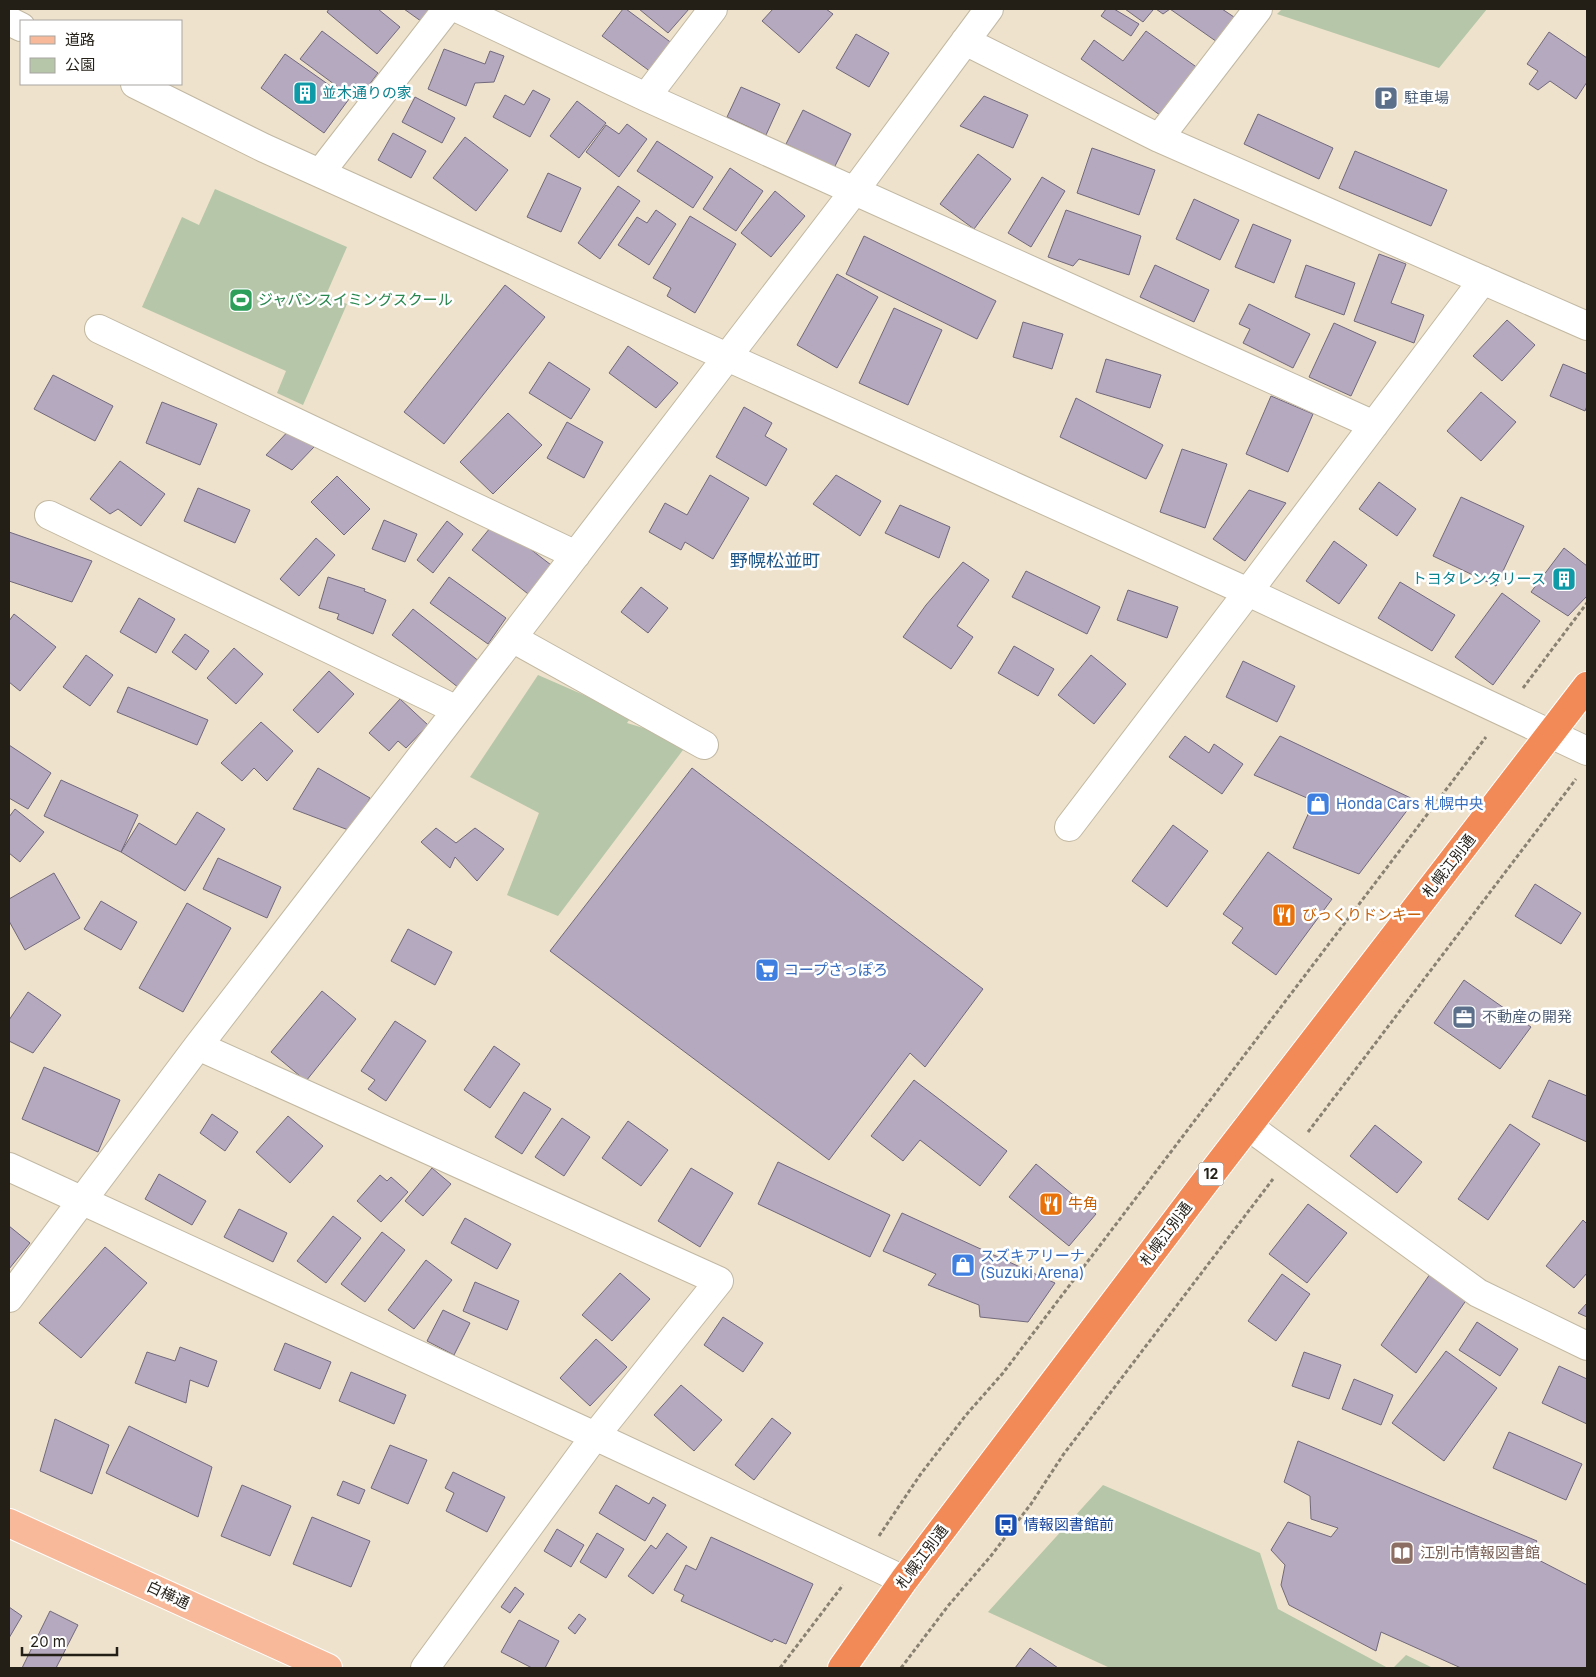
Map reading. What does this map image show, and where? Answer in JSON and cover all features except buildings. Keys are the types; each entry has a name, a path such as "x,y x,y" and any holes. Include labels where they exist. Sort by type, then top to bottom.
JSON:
{"highway":[{"name":"札幌江別通","path":"842,1668 904,1580 1248,1126 1587,686"}],"main road":[{"name":"白樺通","path":"9,1523 328,1668"}],"street":[{"path":"320,173 447,9"},
{"path":"459,9 646,97 1374,425"},
{"path":"646,97 713,9"},
{"path":"9,1298 198,1046 855,190 989,9"},
{"path":"1159,138 1258,9"},
{"path":"965,41 1159,138 1587,326"},
{"path":"137,85 264,148 1248,592 1551,734 1584,761"},
{"path":"1069,827 1483,280"},
{"path":"99,330 576,555"},
{"path":"49,515 457,710"},
{"path":"512,638 704,745"},
{"path":"198,1046 719,1281 595,1436 425,1668"},
{"path":"1248,1126 1478,1293 1587,1346"},
{"path":"9,1167 904,1580"}],"path":[{"path":"780,1668 888,1524 920,1475 966,1415 1003,1373 1587,603"},
{"path":"901,1668 948,1606 990,1557 1031,1504 1063,1455 1290,1156 1584,761"}],"green space":[{"path":"1282,9 1487,9 1439,68 1277,14"},
{"name":"ジャパンスイミングスクール","path":"215,189 347,247 326,295 347,304 303,405 277,393 286,371 142,307 182,217 199,225"},
{"path":"538,675 632,716 627,723 689,742 558,916 507,895 539,813 470,777"},
{"path":"1103,1485 1260,1553 1278,1609 1388,1668 1110,1668 988,1612"},
{"path":"1406,1655 1433,1668 1393,1668"}],"place":[{"name":"並木通りの家","path":"305,93"},
{"name":"駐車場","path":"1386,98"},
{"name":"ジャパンスイミングスクール","path":"241,300"},
{"name":"トヨタレンタリース","path":"1564,579"},
{"name":"Honda Cars 札幌中央","path":"1318,804"},
{"name":"びっくりドンキー","path":"1284,915"},
{"name":"コープさっぽろ","path":"767,970"},
{"name":"不動産の開発","path":"1464,1017"},
{"name":"牛角","path":"1051,1204"},
{"name":"スズキアリーナ (Suzuki Arena)","path":"963,1265"},
{"name":"情報図書館前","path":"1006,1525"},
{"name":"江別市情報図書館","path":"1402,1553"}],"district":[{"name":"野幌松並町","path":"775,561"}]}
